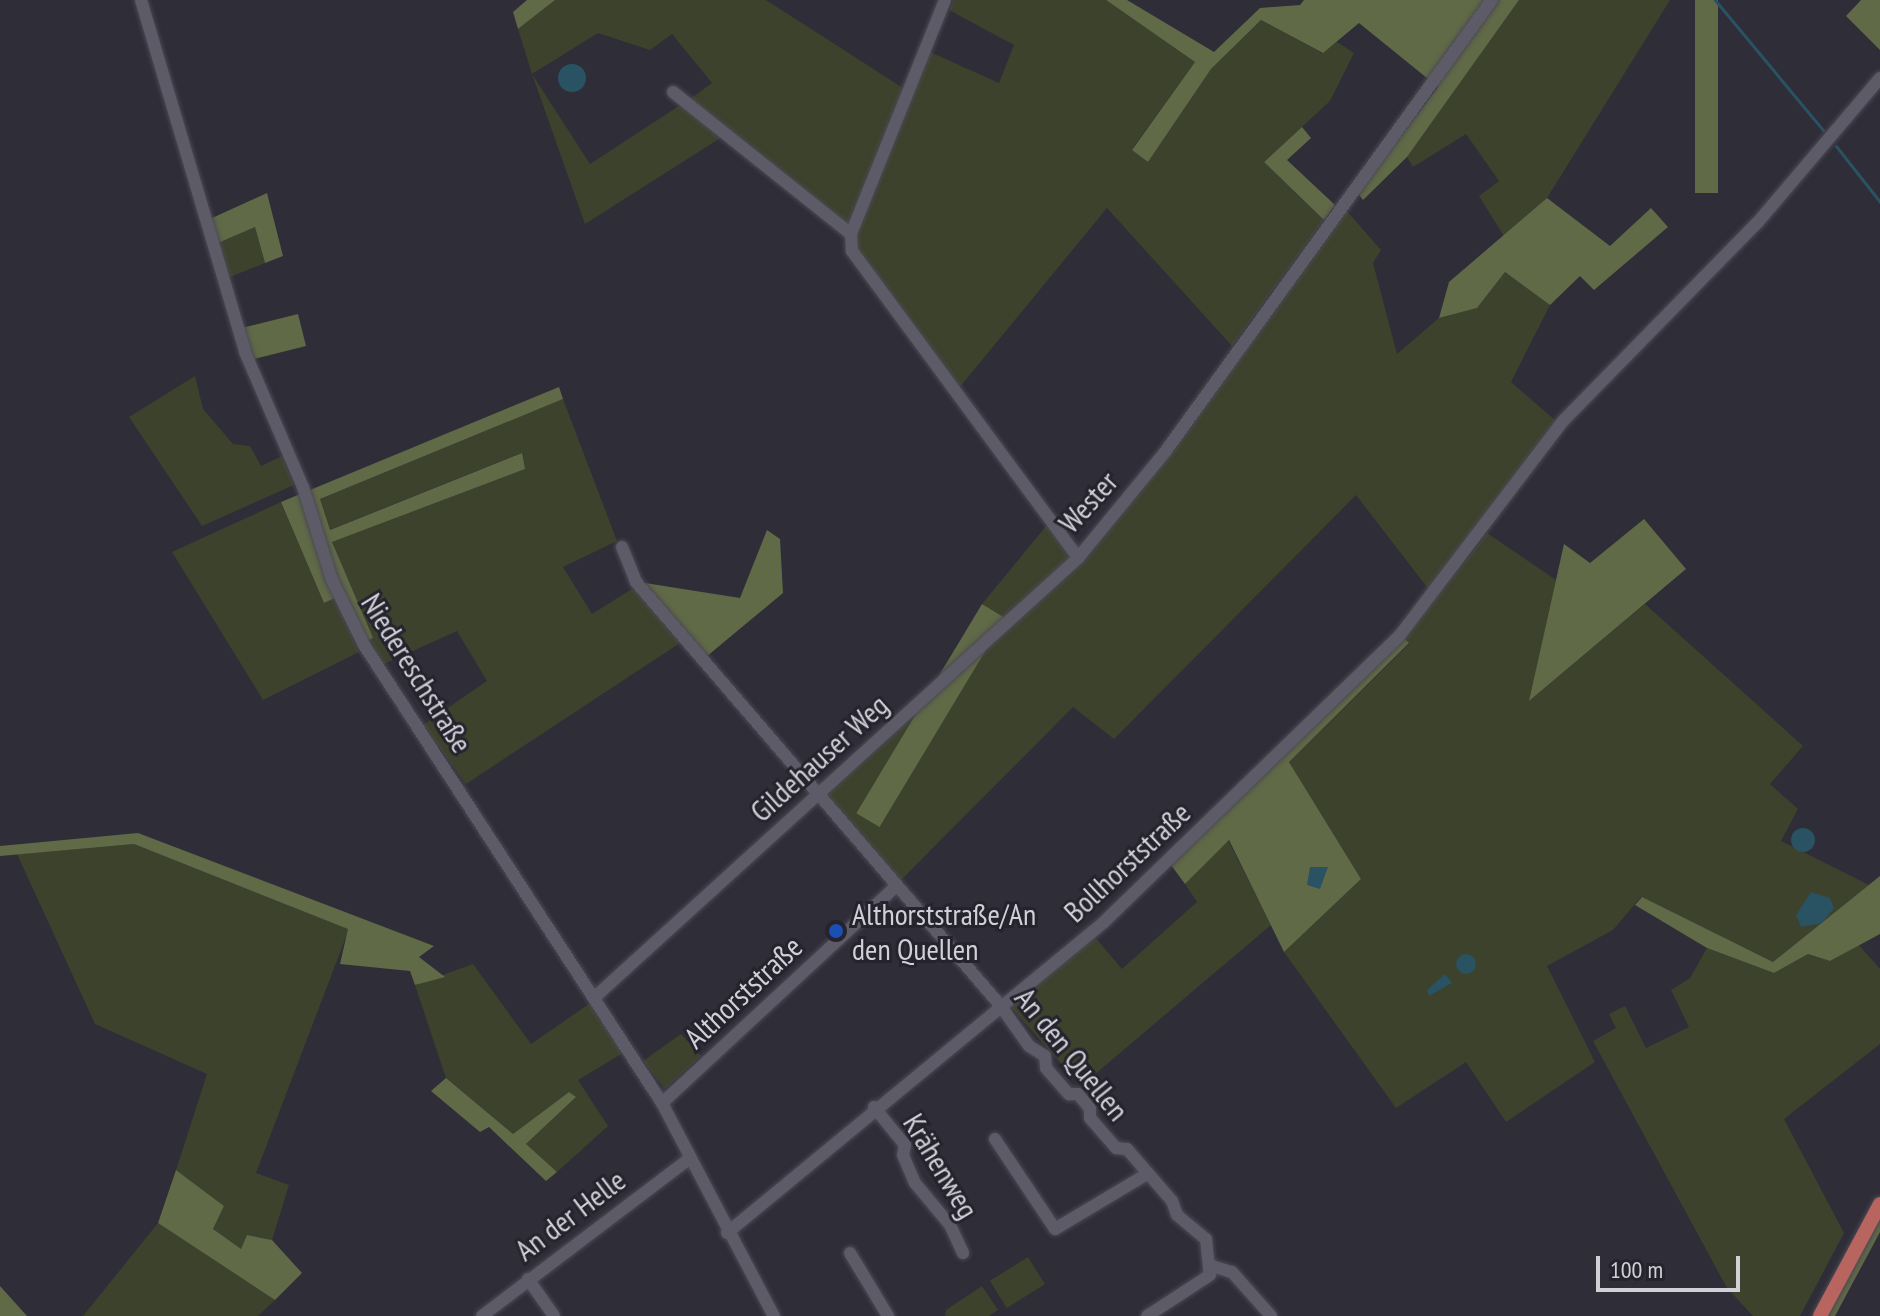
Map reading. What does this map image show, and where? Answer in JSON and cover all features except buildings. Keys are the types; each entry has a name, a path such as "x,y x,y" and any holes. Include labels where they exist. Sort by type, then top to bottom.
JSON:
{"main road":[{"path":"1820,1316 1880,1204"}],"street":[{"name":"Niedereschstraße","path":"141,0 245,352 303,487 332,580 364,645 596,996 662,1103 727,1233 774,1316"},
{"path":"673,92 851,234 945,0"},
{"name":"Wester","path":"851,234 860,268 909,326 1078,558 1165,452 1492,0"},
{"name":"Bollhorststraße","path":"727,1233 874,1107 1104,922 1400,635 1564,420 1758,222 1880,78"},
{"name":"An den Quellen","path":"622,547 636,582 895,887 1000,1005 1029,1046 1045,1056 1046,1068 1069,1094 1084,1101 1090,1118 1107,1138 1116,1148 1127,1149 1172,1201 1173,1210 1206,1239 1212,1266"},
{"name":"Gildehauser Weg","path":"596,996 1078,558"},
{"name":"Althorststraße","path":"662,1103 895,887"},
{"name":"Krähenweg","path":"874,1107 905,1145 903,1155 915,1183 950,1225 963,1253"},
{"path":"995,1139 1055,1229 1147,1174"},
{"name":"An der Helle","path":"482,1316 690,1158"},
{"path":"850,1253 888,1316"},
{"path":"1147,1316 1200,1283 1212,1266 1232,1272 1271,1316"},
{"path":"528,1279 554,1316"}],"green space":[{"path":"527,0 555,0 518,29 513,12"},
{"path":"555,0 766,0 903,88 849,227 690,99 712,83 672,34 650,50 598,33 532,74 518,29"},
{"path":"953,0 1106,0 1195,62 1132,149 1148,162 1211,69 1261,20 1322,53 1337,42 1354,53 1330,101 1264,162 1324,220 1232,346 1107,208 959,388 856,250 857,235 930,52 999,83 1014,45 949,10"},
{"path":"1106,0 1127,0 1214,52 1260,8 1300,5 1304,0 1519,0 1407,157 1363,200 1358,193 1438,87 1359,23 1323,53 1261,20 1211,69 1148,162 1132,150 1195,62"},
{"path":"1519,0 1670,0 1547,198 1505,238 1479,196 1499,181 1466,134 1413,167 1407,157"},
{"path":"1695,0 1718,0 1718,193 1695,193"},
{"path":"1861,0 1880,0 1880,50 1846,16"},
{"path":"532,74 590,164 682,104 722,137 585,224"},
{"path":"1302,127 1311,138 1287,160 1335,205 1324,220 1264,162"},
{"path":"267,193 283,256 265,263 255,227 218,243 212,218"},
{"path":"1547,198 1610,246 1651,208 1668,227 1594,290 1580,276 1550,305 1505,272 1477,308 1439,318 1449,282"},
{"path":"1345,209 1381,250 1373,263 1397,354 1439,318 1477,308 1505,272 1550,305 1511,382 1556,421 1430,591 1356,495 1114,739 1073,707 898,883 823,795 1083,558"},
{"path":"255,227 265,263 230,277 218,243"},
{"path":"298,314 306,346 251,360 243,328"},
{"path":"195,376 203,409 233,444 250,446 261,466 282,456 294,485 202,526 129,417"},
{"path":"559,387 563,399 320,499 330,530 522,453 525,469 332,542 373,638 367,641 335,598 324,603 281,502"},
{"path":"563,399 617,541 563,567 592,614 635,587 680,643 466,784 423,725 487,681 457,631 384,664 367,641 332,542 525,469 521,453 329,530 320,499"},
{"path":"281,502 324,603 335,598 359,652 263,700 172,552"},
{"path":"1644,519 1686,569 1529,701 1564,544 1590,563"},
{"path":"1047,525 1072,557 1005,618 982,604"},
{"path":"767,530 780,539 783,593 706,657 645,583 740,598"},
{"path":"1487,533 1556,580 1530,700 1645,604 1803,746 1770,784 1798,809 1781,841 1869,885 1773,962 1641,897 1613,930 1547,966 1595,1062 1506,1122 1466,1062 1396,1108 1284,952 1361,879 1289,762 1409,644 1404,639"},
{"path":"982,604 1005,618 879,827 856,813"},
{"path":"1400,635 1409,643 1289,762 1361,879 1284,952 1229,840 1185,884 1171,865"},
{"path":"138,833 434,946 419,957 445,977 415,985 410,971 340,964 348,929 134,844 0,856 0,846"},
{"path":"1228,840 1271,925 1081,1086 1008,1004 1094,936 1122,969 1197,902 1185,884"},
{"path":"134,844 349,929 256,1173 289,1185 272,1240 247,1235 241,1250 213,1229 224,1206 176,1170 207,1074 95,1024 17,854"},
{"path":"1880,876 1880,934 1830,961 1808,954 1774,973 1707,948 1635,905 1642,897 1773,962"},
{"path":"1859,945 1880,969 1880,1044 1784,1119 1844,1233 1800,1316 1753,1316 1727,1288 1593,1041 1616,1028 1609,1014 1625,1006 1646,1048 1689,1027 1671,990 1690,978 1707,948 1774,973 1808,954 1830,961"},
{"path":"473,964 531,1044 592,1002 623,1053 578,1080 608,1126 557,1172 525,1145 575,1098 569,1092 513,1134 446,1078 415,985"},
{"path":"681,1034 701,1056 665,1089 643,1061"},
{"path":"446,1078 513,1134 569,1092 576,1097 526,1144 557,1172 546,1181 489,1127 480,1132 431,1091"},
{"path":"176,1170 224,1206 213,1229 241,1249 247,1235 272,1240 302,1273 275,1300 158,1223"},
{"path":"1880,1216 1880,1232 1835,1316 1828,1316"},
{"path":"158,1223 275,1300 258,1316 83,1316"},
{"path":"1028,1257 1045,1284 1007,1308 990,1281"},
{"path":"0,1286 27,1316 0,1316"},
{"path":"982,1286 998,1310 989,1316 945,1316 946,1310"}],"water":[{"path":"572,64 582,68 586,78 582,88 572,92 562,88 558,78 562,68"},
{"path":"1803,828 1811,832 1815,840 1811,848 1803,852 1795,848 1791,840 1795,832"},
{"path":"1310,867 1328,867 1320,889 1307,885"},
{"path":"1811,892 1830,898 1834,908 1822,923 1801,927 1796,915"},
{"path":"1466,954 1473,957 1476,964 1473,971 1466,974 1459,971 1456,964 1459,957"},
{"path":"1445,974 1452,983 1429,996 1427,990"}],"waterway":[{"path":"1715,0 1823,130"},
{"path":"1836,146 1880,202"}],"place":[{"name":"Althorststraße/An den Quellen","path":"836,931"}]}
